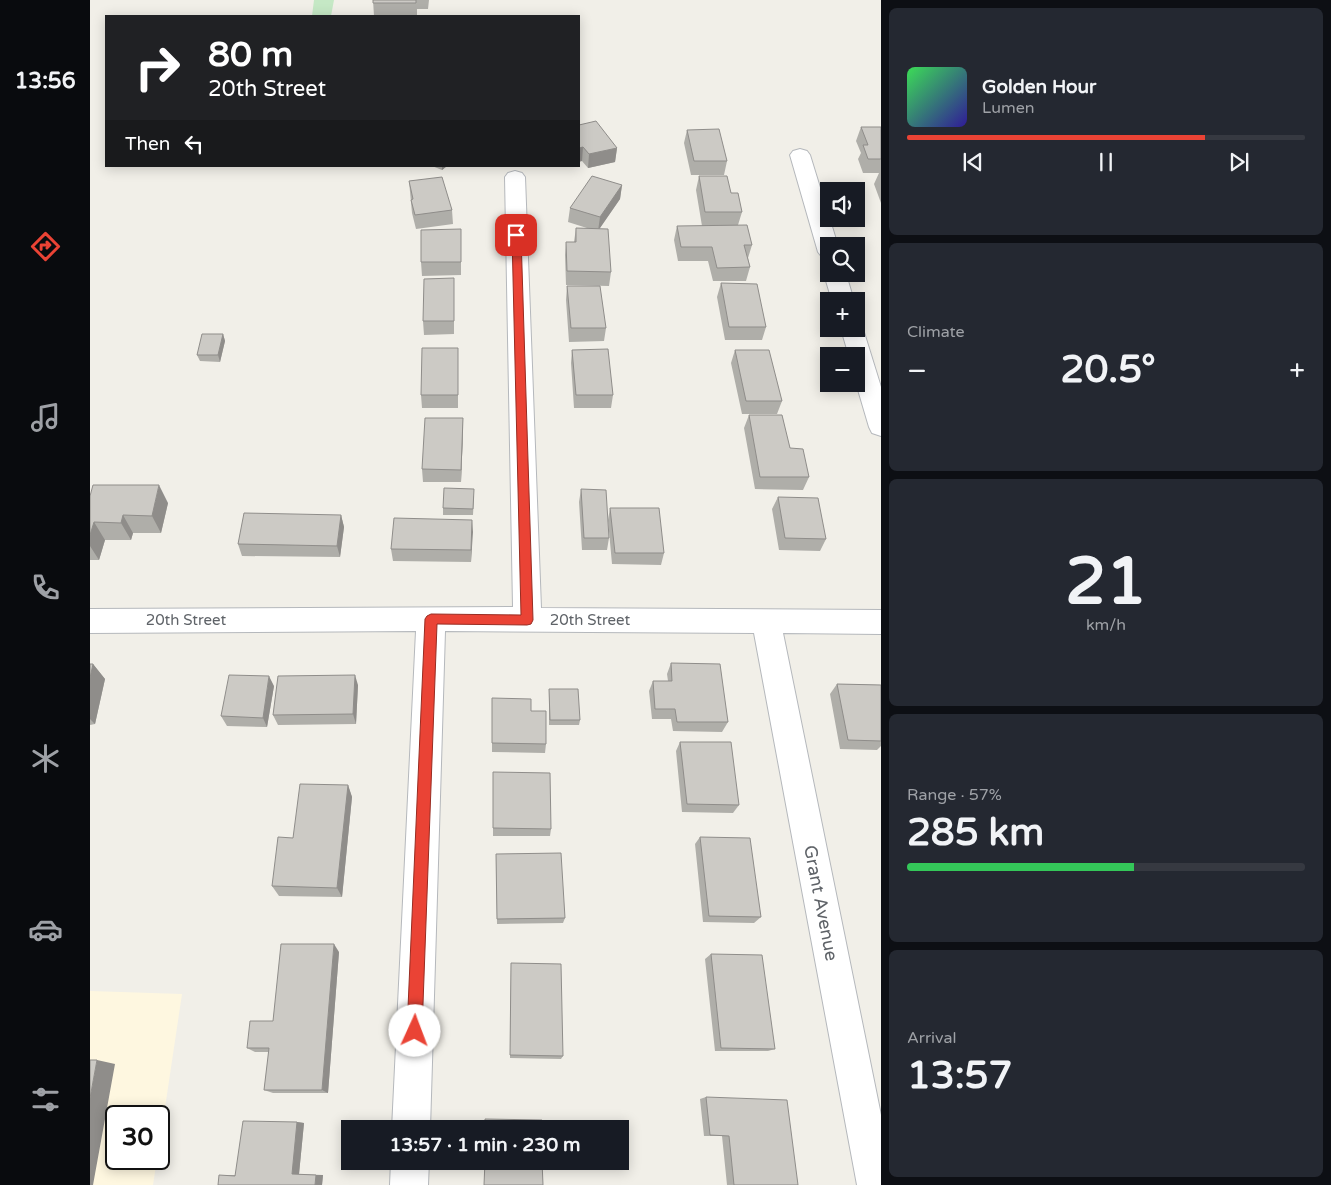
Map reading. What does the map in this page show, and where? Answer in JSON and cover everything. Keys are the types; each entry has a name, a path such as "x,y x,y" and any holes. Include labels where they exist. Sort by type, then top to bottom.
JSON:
{"street":[{"path":"800,155 825,237"},
{"path":"515,178 527,620"},
{"path":"854,337 881,427"},
{"path":"411,1120 431,619"},
{"name":"20th Street","path":"90,621 431,619 881,622"},
{"name":"Grant Avenue","path":"766,621 876,1185"},
{"path":"409,1185 410,1170"}],"shaded area":[{"path":"90,991 182,994 165,1105 105,1105 105,1170 155,1170 153,1185 90,1185"}],"green space":[{"path":"314,0 334,0 331,15 312,15"}],"building":[{"path":"373,0 416,0 416,3 373,3"},
{"path":"596,121 617,148 589,154 583,147 580,148 580,125"},
{"path":"861,127 881,127 881,159 868,159 863,145 868,145"},
{"path":"719,129 727,161 694,161 687,130"},
{"path":"592,176 622,185 600,217 570,208"},
{"path":"699,176 727,176 731,193 738,193 742,212 705,212"},
{"path":"442,177 452,210 415,215 409,181"},
{"path":"747,225 752,245 744,245 750,267 717,268 712,247 681,247 677,226"},
{"path":"576,228 608,229 611,272 567,271 566,242 576,242"},
{"path":"461,229 461,262 421,262 421,230"},
{"path":"454,278 454,321 423,321 424,279"},
{"path":"721,283 757,284 766,327 729,327"},
{"path":"567,286 600,286 606,328 571,328"},
{"path":"202,334 223,334 218,355 197,355"},
{"path":"422,348 458,348 458,395 421,395"},
{"path":"608,349 613,395 576,395 572,350"},
{"path":"735,350 769,350 782,401 746,401"},
{"path":"749,415 782,415 790,448 803,449 809,477 760,477"},
{"path":"425,418 463,418 461,470 422,469"},
{"path":"93,485 159,485 152,516 123,515 121,523 94,522 90,535 90,496"},
{"path":"444,488 474,489 473,509 443,508"},
{"path":"581,489 606,490 609,538 584,538"},
{"path":"778,497 818,498 826,539 785,538"},
{"path":"610,508 659,508 664,553 615,553"},
{"path":"244,513 341,515 337,546 238,544"},
{"path":"394,518 472,520 471,550 391,549"},
{"path":"671,663 720,664 728,722 677,722 675,709 655,709 653,681 672,681"},
{"path":"90,664 93,664 90,678"},
{"path":"229,675 269,676 263,718 221,716"},
{"path":"355,675 353,714 273,715 278,676"},
{"path":"837,684 881,685 881,741 848,740"},
{"path":"549,689 578,689 580,720 550,720"},
{"path":"492,698 531,699 531,711 546,711 546,744 492,743"},
{"path":"680,742 731,742 739,805 687,804"},
{"path":"493,772 550,773 551,829 493,828"},
{"path":"300,784 348,785 337,888 272,886 278,837 293,838"},
{"path":"700,837 750,838 761,917 709,916"},
{"path":"561,853 565,918 497,919 496,854"},
{"path":"281,944 334,944 322,1090 264,1090 269,1048 247,1048 250,1021 273,1021"},
{"path":"711,954 762,955 775,1049 721,1048"},
{"path":"511,963 561,964 563,1056 510,1055"},
{"path":"90,1060 97,1060 90,1098"},
{"path":"706,1097 787,1100 798,1185 734,1185 729,1136 710,1135"},
{"path":"485,1119 542,1120 485,1120"},
{"path":"243,1121 297,1122 292,1174 316,1175 315,1185 218,1185 219,1175 235,1176"},
{"path":"485,1170 542,1170 543,1185 484,1185"}],"route":[{"path":"415,1031 431,619 527,620 516,235"}]}
